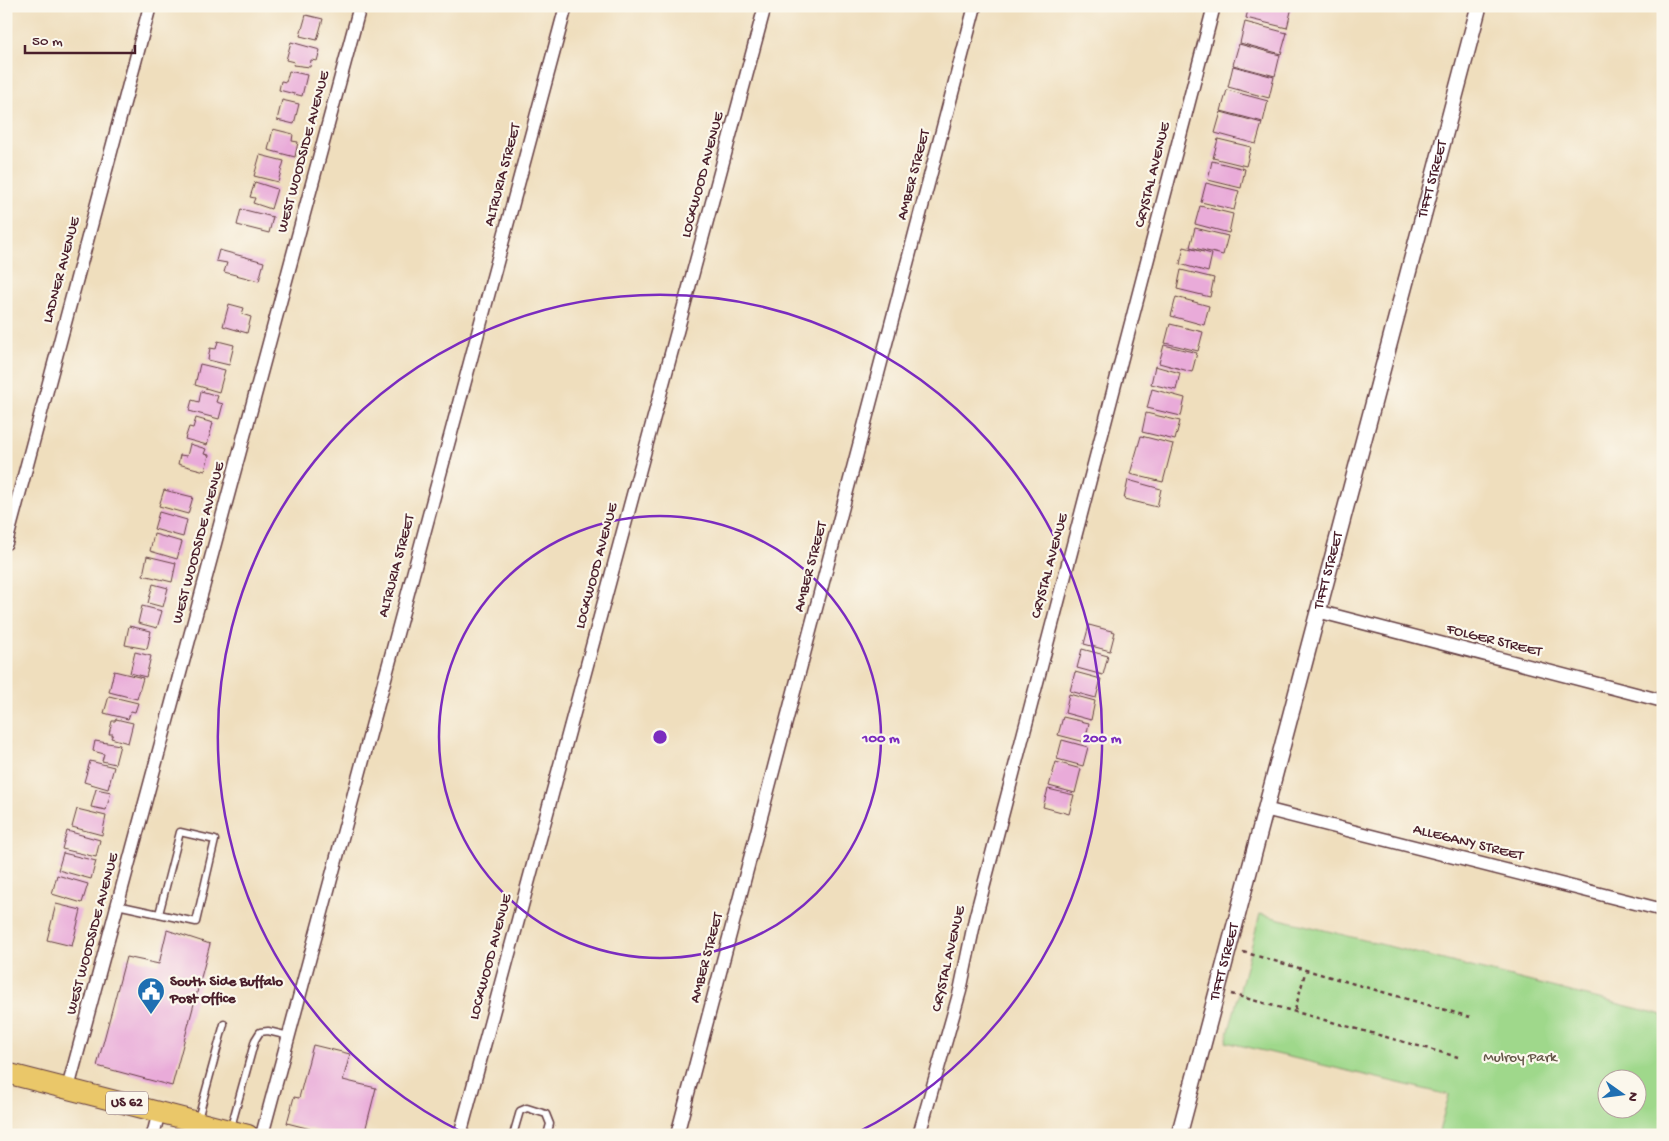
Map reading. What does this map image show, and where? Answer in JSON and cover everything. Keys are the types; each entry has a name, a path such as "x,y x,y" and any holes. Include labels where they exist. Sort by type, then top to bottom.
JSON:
{"main road":[{"name":"US 62","path":"6,1073 239,1133"}],"street":[{"name":"LADNER AVENUE","path":"6,543 150,6"},
{"name":"WEST WOODSIDE AVENUE","path":"68,1088 360,6"},
{"name":"ALTRURIA STREET","path":"262,1135 566,6"},
{"name":"LOCKWOOD AVENUE","path":"460,1135 766,6"},
{"name":"AMBER STREET","path":"677,1135 975,6"},
{"name":"CRYSTAL AVENUE","path":"919,1135 960,991 974,919 1214,6"},
{"name":"TIFFT STREET","path":"1179,1135 1479,6"},
{"name":"FOLGER STREET","path":"1317,611 1663,700"},
{"name":"ALLEGANY STREET","path":"1265,809 1663,910"},
{"path":"153,1135 159,1112"}],"lane":[{"path":"117,904 159,914 196,922 215,840 180,832 159,914"},
{"path":"197,1122 224,1024"},
{"path":"239,1133 255,1040 260,1032 268,1031 289,1036"},
{"path":"513,1135 520,1111 527,1108 546,1114 550,1124 547,1135"}],"path":[{"path":"1242,952 1470,1017"},
{"path":"1295,1010 1306,969"},
{"path":"1231,994 1295,1010 1458,1057"}],"green space":[{"name":"Mulroy Park","path":"1260,914 1663,1015 1663,1135 1438,1135 1449,1095 1226,1042"}],"building":[{"path":"1249,6 1292,7 1287,28 1246,18"},
{"path":"306,15 323,19 317,40 300,36"},
{"path":"1245,22 1287,33 1281,54 1240,43"},
{"path":"291,42 320,50 317,61 311,60 310,67 293,65 294,62 286,60"},
{"path":"1239,44 1280,55 1275,76 1233,65"},
{"path":"1233,66 1274,77 1269,98 1228,87"},
{"path":"289,71 307,75 302,96 279,90 281,81 286,82"},
{"path":"1227,90 1268,101 1263,122 1221,111"},
{"path":"282,100 299,104 294,124 277,120"},
{"path":"1221,112 1262,123 1256,144 1215,133"},
{"path":"273,129 293,134 292,141 298,142 295,157 268,150"},
{"path":"1218,139 1251,147 1246,166 1213,158"},
{"path":"260,155 284,161 278,182 254,176"},
{"path":"1212,161 1245,169 1241,188 1208,180"},
{"path":"255,182 277,189 271,209 253,203 255,198 250,197"},
{"path":"1206,183 1239,191 1234,210 1201,202"},
{"path":"1200,206 1233,214 1229,233 1195,224"},
{"path":"241,209 273,217 269,233 237,225"},
{"path":"1195,228 1228,236 1223,255 1190,247"},
{"path":"1184,247 1212,254 1208,272 1180,264"},
{"path":"219,250 264,262 259,281 224,272 227,263 216,261"},
{"path":"1181,270 1214,278 1210,297 1177,289"},
{"path":"1176,297 1209,306 1204,325 1171,316"},
{"path":"229,304 244,308 242,314 251,317 247,333 223,326"},
{"path":"1170,324 1203,332 1198,351 1165,343"},
{"path":"218,341 234,345 229,365 208,360 210,348 216,349"},
{"path":"1164,345 1197,353 1192,372 1159,363"},
{"path":"200,364 225,370 219,392 195,385"},
{"path":"1155,366 1180,373 1176,390 1151,384"},
{"path":"1152,389 1185,398 1181,416 1147,408"},
{"path":"201,391 218,396 216,402 223,404 219,419 189,411 192,400 199,402"},
{"path":"1146,413 1180,421 1175,440 1142,432"},
{"path":"196,418 213,423 207,445 185,439 189,427 193,428"},
{"path":"1141,436 1173,444 1163,482 1130,474"},
{"path":"190,444 206,449 204,454 209,455 205,471 178,464 180,455 187,456"},
{"path":"1128,480 1161,489 1157,507 1124,499"},
{"path":"164,490 193,497 188,514 159,506"},
{"path":"159,512 187,520 183,537 154,529"},
{"path":"154,534 182,542 177,559 150,551"},
{"path":"147,556 176,563 172,582 143,575"},
{"path":"153,584 168,588 163,607 148,603"},
{"path":"142,606 162,611 157,628 138,623"},
{"path":"1089,625 1115,632 1110,651 1084,644"},
{"path":"129,626 151,631 147,649 125,645"},
{"path":"1082,649 1108,656 1103,675 1077,668"},
{"path":"135,652 151,656 146,677 130,673"},
{"path":"114,671 143,678 137,699 109,692"},
{"path":"1075,672 1101,679 1096,698 1070,691"},
{"path":"1069,694 1095,701 1091,720 1065,713"},
{"path":"109,696 138,703 135,712 131,711 128,719 104,713"},
{"path":"1063,717 1089,723 1085,742 1058,735"},
{"path":"116,719 133,723 128,743 111,738 113,734 109,734 112,721"},
{"path":"1062,740 1088,747 1083,766 1057,759"},
{"path":"95,741 120,745 115,764 102,761 104,754 93,751"},
{"path":"90,761 114,767 108,789 84,782"},
{"path":"1056,762 1081,769 1075,793 1049,786"},
{"path":"96,789 111,792 106,810 91,807"},
{"path":"1048,789 1074,795 1069,814 1043,807"},
{"path":"77,809 106,816 102,835 72,827"},
{"path":"67,831 100,840 96,857 62,849"},
{"path":"63,853 96,861 91,879 58,870"},
{"path":"57,875 88,884 82,903 52,894"},
{"path":"56,904 81,910 72,946 47,940"},
{"name":"South Side Buffalo Post Office","path":"167,930 210,944 172,1086 97,1066 126,957 159,964"},
{"path":"313,1045 350,1054 343,1080 376,1088 364,1135 334,1135 287,1123 294,1097 299,1098"}],"place":[{"name":"South Side Buffalo Post Office","path":"151,1015"}]}
